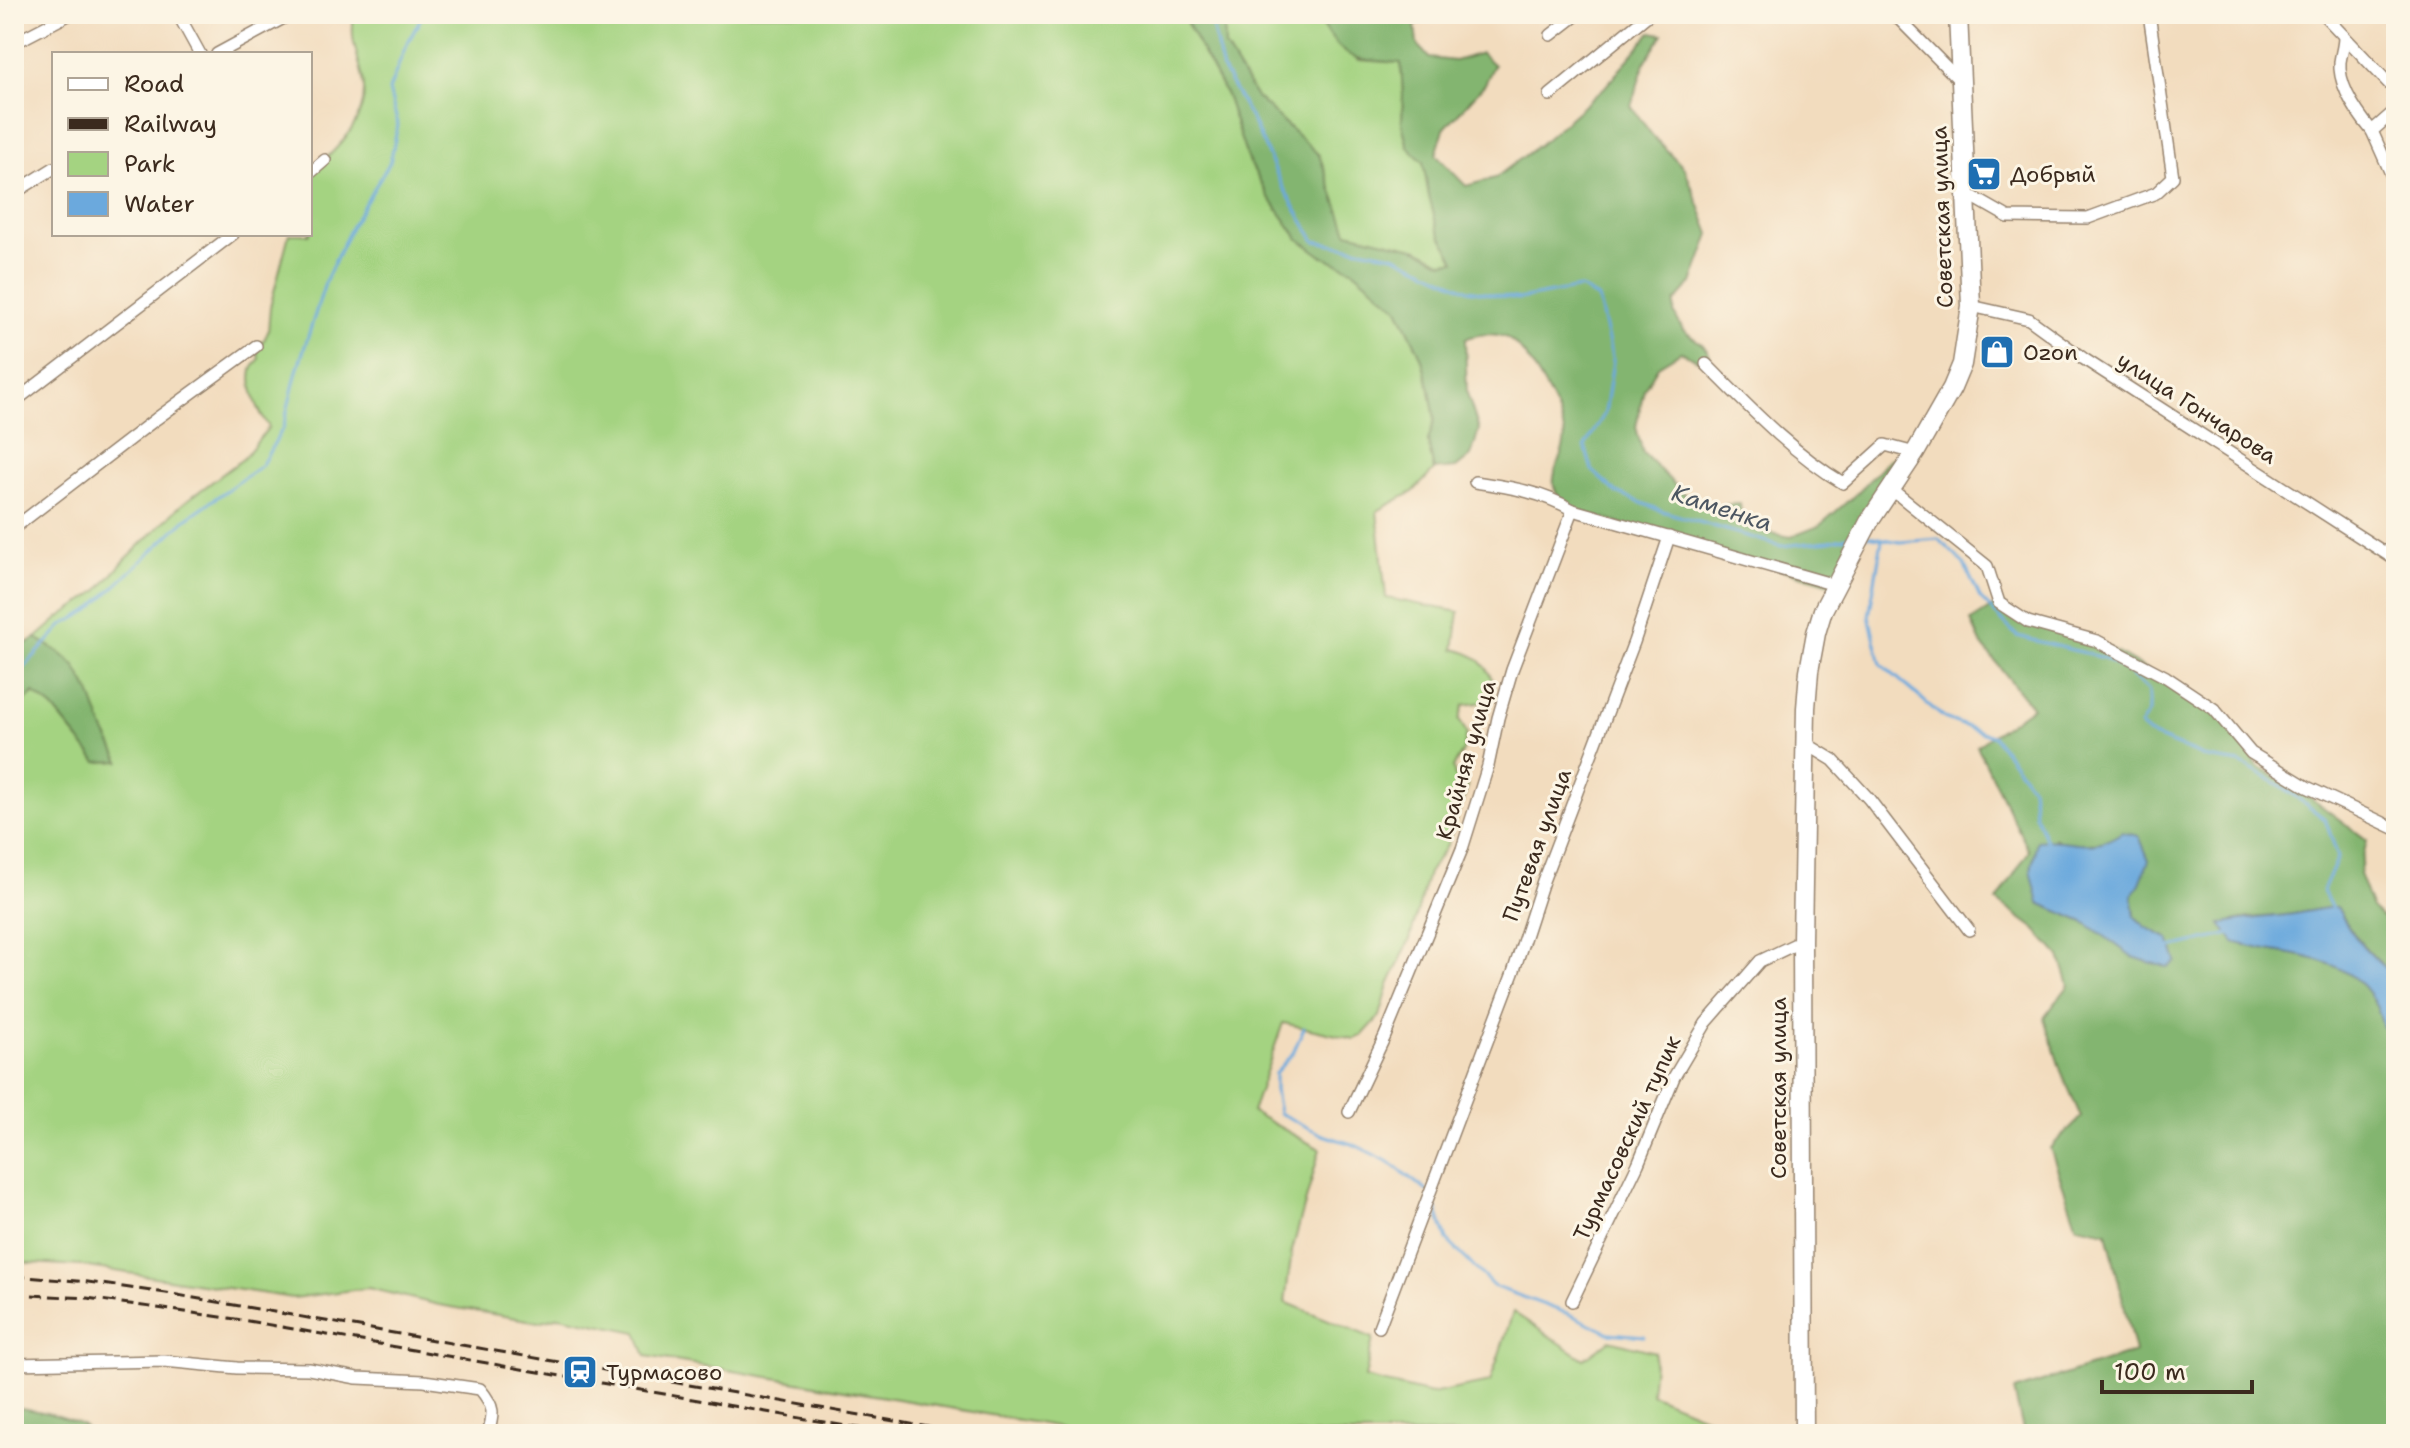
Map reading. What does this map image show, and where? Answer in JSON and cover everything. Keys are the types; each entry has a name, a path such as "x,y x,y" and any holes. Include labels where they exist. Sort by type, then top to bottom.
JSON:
{"main road":[{"name":"Советская улица","path":"1804,1434 1802,941 1808,683 1816,633 1835,585 1869,522 1915,453 1962,364 1971,306 1958,14"}],"street":[{"path":"14,43 70,14"},
{"path":"178,14 199,52"},
{"path":"221,52 291,14"},
{"path":"1551,35 1578,14"},
{"path":"1550,95 1649,14"},
{"path":"1894,14 1961,82"},
{"path":"1966,193 2008,217 2088,218 2156,193 2173,177 2149,14"},
{"path":"2323,14 2396,91"},
{"path":"2344,37 2340,64 2345,86 2355,109 2372,131 2396,185"},
{"path":"2372,131 2396,110"},
{"path":"312,171 325,160"},
{"path":"14,193 52,169"},
{"path":"14,402 230,236"},
{"name":"улица Гончарова","path":"1971,306 2029,319 2084,359 2396,560"},
{"path":"14,528 256,346"},
{"path":"1706,364 1768,425 1819,469 1843,483 1885,445 1915,453"},
{"path":"1475,482 1532,492 1554,499 1573,510 1835,585"},
{"path":"1891,489 1987,566 1999,603 2028,622 2097,641 2166,677 2214,709 2251,753 2307,787 2396,829"},
{"name":"Крайняя улица","path":"1349,1112 1385,1036 1462,849 1488,766 1512,670 1573,510"},
{"name":"Путевая улица","path":"1379,1327 1513,973 1543,881 1634,642 1669,537"},
{"path":"1805,743 1833,760 1869,799 1969,930"},
{"name":"Турмасовский тупик","path":"1572,1301 1638,1164 1674,1077 1706,1023 1760,961 1802,941"},
{"path":"14,1364 164,1361 237,1368 309,1369 357,1378 424,1381 480,1389 488,1399 494,1416 488,1434"}],"green space":[{"path":"354,14 1182,14 1226,95 1247,157 1268,196 1299,239 1322,256 1352,269 1398,308 1421,356 1435,419 1428,441 1434,470 1413,492 1377,511 1386,598 1459,612 1454,649 1480,661 1495,687 1485,702 1464,705 1459,720 1467,733 1463,751 1453,768 1455,776 1468,786 1447,845 1428,873 1410,939 1389,985 1380,1016 1362,1036 1354,1039 1283,1023 1252,1112 1320,1149 1292,1251 1285,1302 1373,1338 1365,1378 1431,1394 1490,1382 1513,1312 1584,1359 1610,1340 1655,1352 1651,1394 1709,1418 1704,1434 1101,1434 646,1356 637,1332 559,1316 539,1322 439,1305 368,1288 293,1298 82,1266 14,1262 14,711 34,693 53,708 97,762 119,761 59,652 36,638 98,591 181,505 244,458 269,427 253,392 252,370 259,359 256,346 268,332 270,307 288,236 312,236 312,171 342,142 363,104 364,89 353,38"},
{"path":"1182,14 1221,14 1225,47 1255,96 1319,155 1347,232 1418,249 1443,262 1455,261 1438,230 1423,162 1408,147 1402,124 1401,63 1365,60 1347,54 1323,25 1326,14 1437,14 1415,25 1417,44 1429,58 1455,61 1481,53 1494,65 1485,84 1444,129 1436,155 1466,186 1495,178 1540,144 1605,87 1651,32 1663,34 1645,62 1631,106 1652,135 1685,169 1710,234 1692,283 1675,302 1674,313 1683,330 1703,345 1710,355 1706,364 1681,352 1658,366 1644,389 1636,427 1643,453 1685,495 1706,506 1740,504 1742,523 1760,531 1791,537 1819,526 1890,459 1915,453 1835,585 1573,510 1559,497 1554,486 1565,439 1556,409 1542,380 1524,354 1502,336 1486,334 1465,339 1467,393 1479,430 1471,456 1456,468 1434,470 1428,441 1435,419 1430,390 1421,356 1398,308 1352,269 1322,256 1299,239 1268,196 1247,157 1226,95"},
{"path":"1221,14 1326,14 1323,26 1359,60 1401,63 1402,124 1408,147 1423,161 1438,230 1455,261 1443,262 1418,249 1347,232 1319,155 1255,96 1225,47"},
{"path":"1999,603 2028,622 2097,641 2214,709 2251,753 2257,766 2308,796 2367,840 2359,874 2372,908 2396,930 2396,977 2363,945 2337,907 2222,925 2235,942 2313,959 2349,974 2363,986 2375,1004 2383,1028 2396,1034 2396,1434 2024,1434 2014,1391 2135,1352 2107,1232 2077,1226 2050,1148 2081,1117 2061,1071 2044,1018 2069,985 2060,957 2035,929 1997,901 2029,851 1977,746 2032,707 1982,645 1971,621","holes":["2054,838 2066,844 2109,842 2139,886 2132,895 2135,917 2146,927 2169,939 2101,933 2086,923 2039,903"]},
{"path":"36,638 74,665 90,692 120,761 97,762 53,708 34,693 14,711 14,654"},
{"path":"14,1407 68,1419 92,1434 14,1434"}],"water":[{"path":"2122,832 2139,836 2149,860 2132,895 2135,917 2146,927 2169,939 2177,961 2168,968 2133,957 2086,923 2039,903 2031,870 2037,841 2090,844 2111,839"},
{"path":"2337,907 2362,945 2396,977 2396,1034 2383,1028 2375,1004 2363,986 2349,974 2313,959 2234,942 2221,924"}],"waterway":[{"path":"14,678 63,625 90,610 186,519 261,466 283,428 297,371 326,280 352,225 390,162 398,125 389,90 405,48 423,14"},
{"name":"Каменка","path":"1209,14 1223,70 1253,122 1283,187 1315,241 1394,255 1468,290 1519,299 1580,288 1598,298 1613,361 1605,413 1585,446 1592,470 1617,493 1662,511 1781,546 1852,536"},
{"name":"Каменка","path":"1868,536 1900,542 1939,539 1964,564 1980,598 2017,636 2104,658 2129,673 2149,691 2149,712 2140,726 2148,734 2208,758 2240,763 2283,787 2325,819 2338,857 2323,891 2332,909"},
{"path":"1882,540 1869,616 1881,664 1944,718 1994,737 2032,787 2035,814 2047,843"},
{"path":"2171,948 2230,934"},
{"path":"1304,1028 1293,1053 1275,1073 1279,1113 1389,1162 1427,1191"},
{"path":"1432,1196 1447,1240 1493,1286 1569,1314 1609,1333 1644,1336"}],"railway":[{"path":"14,1276 166,1293 968,1434"},
{"path":"14,1294 87,1298 242,1320 892,1434"}],"place":[{"name":"Добрый","path":"1984,174"},
{"name":"Ozon","path":"1997,352"},
{"name":"Турмасово","path":"580,1372"}]}
